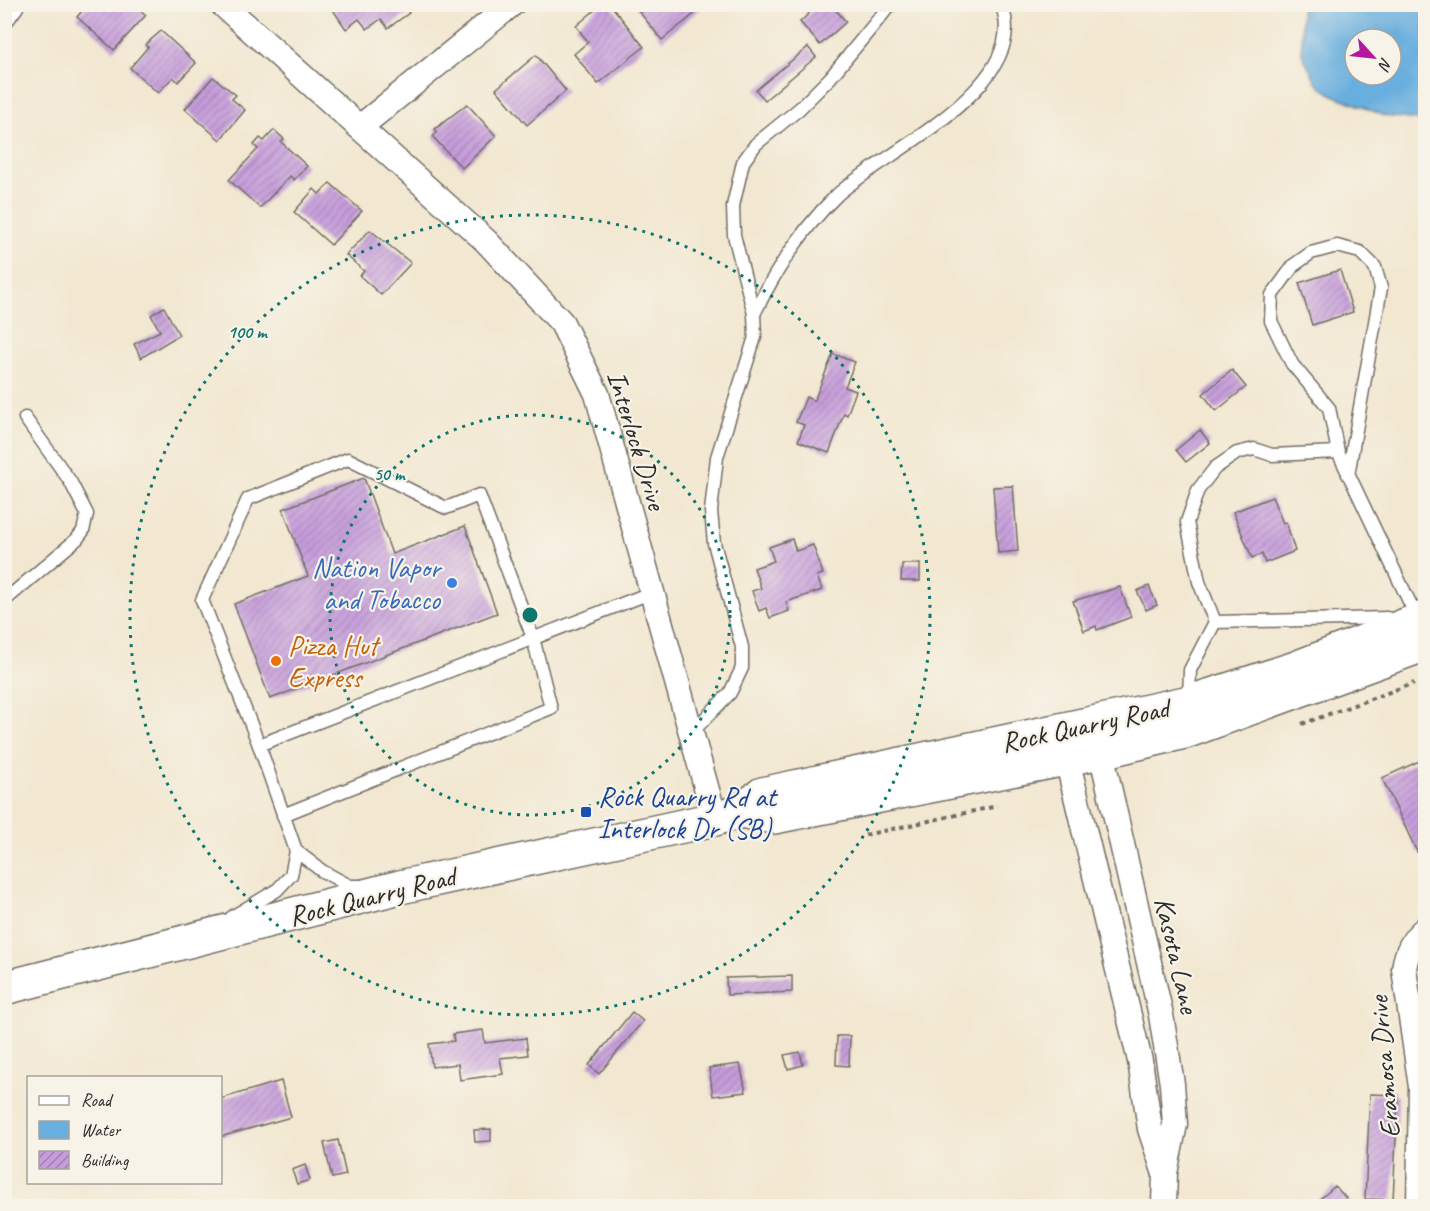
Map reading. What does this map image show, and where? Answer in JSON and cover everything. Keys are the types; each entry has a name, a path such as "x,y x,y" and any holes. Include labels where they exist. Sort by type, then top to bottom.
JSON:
{"main road":[{"name":"Rock Quarry Road","path":"728,815 762,794 1190,702 1417,628"},
{"name":"Rock Quarry Road","path":"4,988 400,887 728,815 774,817 1101,752 1185,732 1417,628"}],"street":[{"path":"4,15 12,4"},
{"name":"Interlock Drive","path":"222,4 486,241 562,322 597,394 650,593 691,734 728,815"},
{"path":"360,127 512,4"},
{"name":"Kasota Lane","path":"1101,752 1167,1048 1175,1124 1165,1173 1164,1206"},
{"name":"Kasota Lane","path":"1067,759 1140,1060 1150,1129 1165,1173"},
{"name":"Eramosa Drive","path":"1419,1206 1421,1087 1404,969 1411,944 1425,928"}],"lane":[{"path":"691,734 730,693 742,668 742,647 714,543 711,511 717,457 755,337 754,314 734,235 733,206 743,162 756,144 799,109 830,78 891,4"},
{"path":"754,314 777,268 800,236 838,194 945,116 980,85 998,59 1005,40 1006,16 1001,4"},
{"path":"1348,475 1381,288 1375,267 1360,252 1337,246 1311,253 1294,265 1272,295 1271,321 1292,364 1329,408 1338,452 1348,475 1417,628"},
{"path":"4,601 77,539 86,523 87,514 81,497 25,418"},
{"path":"1190,702 1190,670 1215,622 1199,582 1187,522 1198,490 1215,468 1237,453 1254,449 1272,455 1338,452"},
{"path":"283,815 550,708 533,638 479,495 446,508 348,459 248,499 202,600 259,745 283,815 296,850 322,871 350,886 400,887"},
{"path":"259,745 650,593"},
{"path":"1215,622 1387,618 1417,628"},
{"path":"170,947 228,919 277,890 291,875 296,850"}],"path":[{"path":"865,835 1009,803"}],"water":[{"path":"1301,5 1425,5 1425,121 1385,116 1333,95 1317,84 1302,54"}],"building":[{"path":"88,4 133,4 146,15 114,50 77,17"},
{"path":"329,4 403,4 409,13 388,28 381,19 367,29 359,19 346,29"},
{"path":"602,4 610,4 644,47 598,84 574,54 588,42 576,26"},
{"path":"633,4 702,4 704,6 662,40"},
{"path":"819,4 831,4 846,22 820,45 800,22"},
{"path":"161,31 196,63 178,82 173,77 158,93 130,68 148,47 145,45"},
{"path":"808,47 816,57 765,100 756,90"},
{"path":"536,55 566,91 527,125 496,89"},
{"path":"213,77 236,95 232,99 245,110 220,140 185,109"},
{"path":"467,104 496,136 462,168 433,137 437,132 435,129"},
{"path":"274,130 284,139 281,142 307,166 294,180 290,176 260,208 229,180 258,149 254,145 260,138 264,141"},
{"path":"330,183 362,211 331,245 294,212 314,189 319,194"},
{"path":"370,230 411,263 381,295 360,276 364,271 346,255"},
{"path":"1340,270 1353,312 1312,325 1299,283"},
{"path":"164,307 179,335 141,358 134,344 160,331 151,315"},
{"path":"833,354 855,362 845,387 856,391 847,415 844,413 829,453 798,441 804,425 796,422 806,397 814,401"},
{"path":"1232,370 1246,387 1216,411 1203,394"},
{"path":"1200,430 1210,443 1186,462 1176,450"},
{"path":"364,478 392,554 465,526 497,613 270,699 234,604 308,576 283,509"},
{"path":"1013,486 1018,551 998,553 993,487"},
{"path":"1272,497 1283,523 1286,522 1295,551 1265,563 1262,554 1252,558 1233,512"},
{"path":"792,539 796,551 813,545 823,574 817,576 822,590 786,602 789,611 770,618 766,608 759,611 752,591 761,588 754,568 774,561 769,547"},
{"path":"902,564 920,564 920,581 901,581"},
{"path":"1149,586 1157,605 1146,610 1137,591"},
{"path":"1120,587 1131,617 1097,630 1096,626 1084,631 1073,601"},
{"path":"1426,758 1426,848 1417,852 1382,778"},
{"path":"792,976 792,992 727,995 726,978"},
{"path":"632,1012 643,1021 599,1074 589,1065"},
{"path":"483,1030 485,1043 526,1038 528,1055 500,1058 503,1074 460,1080 458,1064 432,1067 429,1044 454,1041 453,1034"},
{"path":"837,1036 850,1036 849,1066 836,1065"},
{"path":"800,1052 803,1065 788,1069 784,1055"},
{"path":"740,1064 746,1092 713,1096 709,1068"},
{"path":"281,1081 291,1117 222,1136 222,1098"},
{"path":"1370,1094 1398,1095 1393,1200 1365,1199"},
{"path":"491,1129 491,1141 475,1142 474,1130"},
{"path":"338,1140 346,1175 332,1178 324,1143"},
{"path":"305,1165 310,1180 297,1184 292,1170"},
{"path":"1335,1186 1353,1206 1326,1206 1320,1199"}],"place":[{"name":"Nation Vapor and Tobacco","path":"452,583"},
{"name":"Pizza Hut Express","path":"276,661"},
{"name":"Rock Quarry Rd at Interlock Dr (SB)","path":"586,812"}]}
